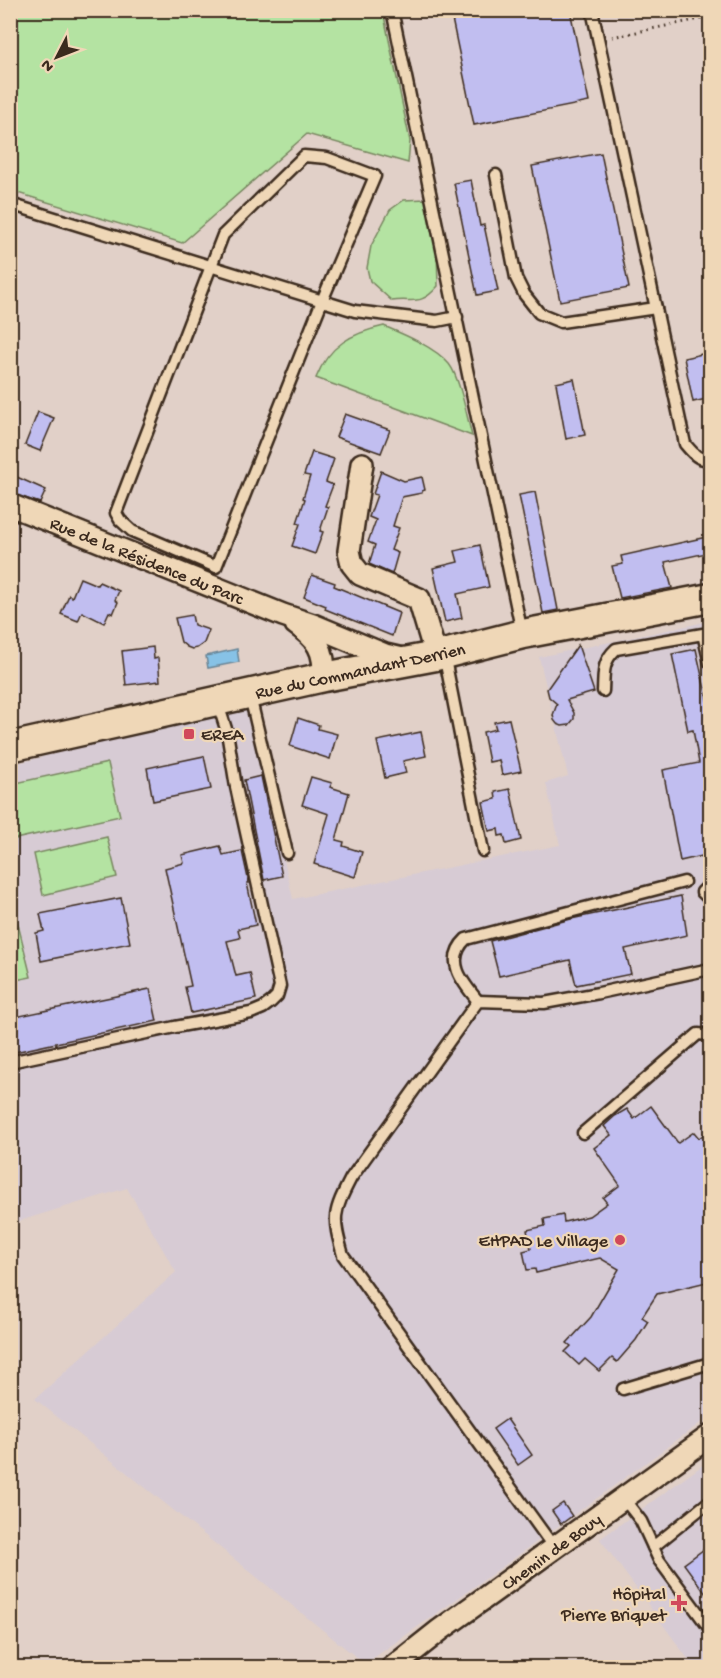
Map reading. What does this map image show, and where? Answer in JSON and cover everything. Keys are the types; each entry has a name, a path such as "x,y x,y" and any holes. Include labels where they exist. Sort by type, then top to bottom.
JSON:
{"main road":[{"name":"Rue du Commandant Derrien","path":"10,747 324,676 431,657 523,634 711,598"}],"street":[{"path":"362,464 350,551 352,564 360,574 419,598 431,657"},
{"name":"Rue de la Résidence du Parc","path":"10,505 385,655 402,659 431,657"},
{"name":"Rue de la Résidence du Parc","path":"283,615 315,639 324,659 324,676"},
{"name":"Chemin de Bouy","path":"392,1668 440,1630 711,1436"}],"lane":[{"path":"392,10 523,634"},
{"path":"592,10 685,444 695,456 706,460 711,459"},
{"path":"304,156 327,158 375,176 322,301 216,567 132,531 120,520 117,513 223,235 304,156"},
{"path":"496,175 516,278 524,294 540,313 561,322 656,308"},
{"path":"10,204 356,311 437,321 457,318"},
{"path":"603,691 608,656 616,649 703,634 711,663"},
{"path":"431,657 483,851"},
{"path":"250,693 287,853"},
{"path":"10,1062 250,1013 263,1008 277,996 280,986 236,787 227,732 217,700"},
{"path":"684,882 466,939 457,947 455,963 464,984 478,1001 544,1003 711,969"},
{"path":"711,884 702,892 711,900"},
{"path":"478,1001 351,1178 337,1206 335,1229 343,1256 555,1549"},
{"path":"583,1133 698,1034 711,1035"},
{"path":"623,1389 711,1363"},
{"path":"624,1499 641,1521 658,1560 711,1629"},
{"path":"653,1547 711,1501"}],"path":[{"path":"599,39 711,17"}],"shaded area":[{"path":"710,621 710,1416 365,1664 35,1399 176,1272 127,1188 19,1221 11,1219 11,765 248,704 293,899 560,845 546,783 568,776 539,657"},
{"name":"Hôpital Pierre Briquet","path":"710,1460 710,1667 694,1667 600,1539"}],"green space":[{"path":"10,11 383,11 410,141 408,163 307,134 182,243 11,191"},
{"path":"426,199 437,250 438,286 432,293 421,299 392,301 370,281 367,268 371,246 390,210 404,200"},
{"path":"384,326 427,347 449,364 460,388 472,436 316,378 328,357 343,342 362,332"},
{"path":"108,763 120,816 15,839 11,819 11,784"},
{"path":"107,837 117,877 43,895 34,854"},
{"path":"10,892 31,977 11,981 10,981"}],"water":[{"path":"237,649 239,662 208,668 206,656"}],"building":[{"path":"469,10 570,10 589,102 474,125 451,14"},
{"path":"601,153 629,288 560,301 532,166"},
{"path":"471,180 480,226 484,225 498,291 477,295 454,183"},
{"path":"711,352 711,398 693,402 684,358"},
{"path":"574,379 585,435 566,439 556,383"},
{"path":"38,412 54,418 40,451 25,445"},
{"path":"345,414 390,430 381,453 336,437"},
{"path":"312,452 334,459 326,482 333,485 325,506 328,507 320,531 323,532 315,554 292,546 300,524 297,523 310,476 304,475"},
{"path":"381,471 404,481 422,477 425,490 422,493 402,497 393,526 399,528 391,550 398,553 392,574 369,564 375,545 368,542 376,520 369,517 377,495 373,494"},
{"path":"10,474 46,490 40,503 10,493"},
{"path":"535,492 558,610 543,613 519,495"},
{"path":"711,536 711,552 665,562 672,588 620,598 612,566 623,564 621,556"},
{"path":"480,545 489,587 457,594 462,618 445,622 433,568 458,562 455,551"},
{"path":"312,575 335,583 334,586 399,613 392,636 325,609 326,606 304,597"},
{"path":"80,578 97,585 99,582 119,591 115,600 118,602 113,614 109,612 104,623 82,612 78,621 61,614"},
{"path":"192,615 194,625 209,630 204,643 192,649 181,642 175,618"},
{"path":"578,645 594,692 567,700 574,713 574,719 569,725 562,726 554,720 553,715 557,704 549,697 547,689"},
{"path":"153,647 154,659 158,658 160,681 126,685 122,651"},
{"path":"696,649 711,717 711,854 680,861 663,770 699,763 693,730 688,731 672,654"},
{"path":"298,718 319,725 318,729 337,734 330,759 290,746"},
{"path":"509,719 521,771 502,775 499,760 489,762 483,732 496,729 494,722"},
{"path":"421,732 426,756 403,761 406,773 385,778 377,741"},
{"path":"204,756 211,789 153,801 147,768"},
{"path":"261,776 282,876 264,880 244,780"},
{"path":"311,777 332,783 330,787 349,793 336,840 344,842 343,846 362,852 355,877 314,864 329,814 302,805"},
{"path":"510,789 521,840 506,844 504,835 499,836 498,829 489,831 483,802 496,799 495,792"},
{"path":"220,846 223,855 242,851 256,925 238,929 240,938 227,941 236,976 250,973 256,999 191,1013 185,987 191,986 165,868 184,863 182,855"},
{"path":"681,896 687,935 625,949 631,974 576,985 570,960 499,976 490,941 571,919"},
{"path":"121,898 130,943 41,961 36,933 44,931 40,914"},
{"path":"150,989 157,1021 10,1053 10,1018"},
{"name":"EHPAD Le Village","path":"651,1106 678,1143 694,1132 699,1138 711,1129 711,1281 657,1294 642,1317 648,1321 636,1340 617,1362 612,1358 599,1371 585,1359 579,1365 565,1352 571,1346 567,1343 591,1317 619,1269 600,1258 536,1273 535,1269 527,1270 523,1251 531,1249 527,1230 545,1226 544,1219 563,1215 564,1222 589,1216 607,1203 603,1198 620,1185 594,1148 611,1135 604,1126 615,1116 627,1109 634,1119"},
{"path":"507,1419 532,1455 518,1465 493,1429"},
{"path":"563,1503 572,1516 561,1524 552,1511"},
{"path":"711,1544 711,1601 684,1564"}],"place":[{"name":"EREA","path":"189,734"},
{"name":"EHPAD Le Village","path":"620,1240"},
{"name":"Hôpital Pierre Briquet","path":"679,1603"}]}
